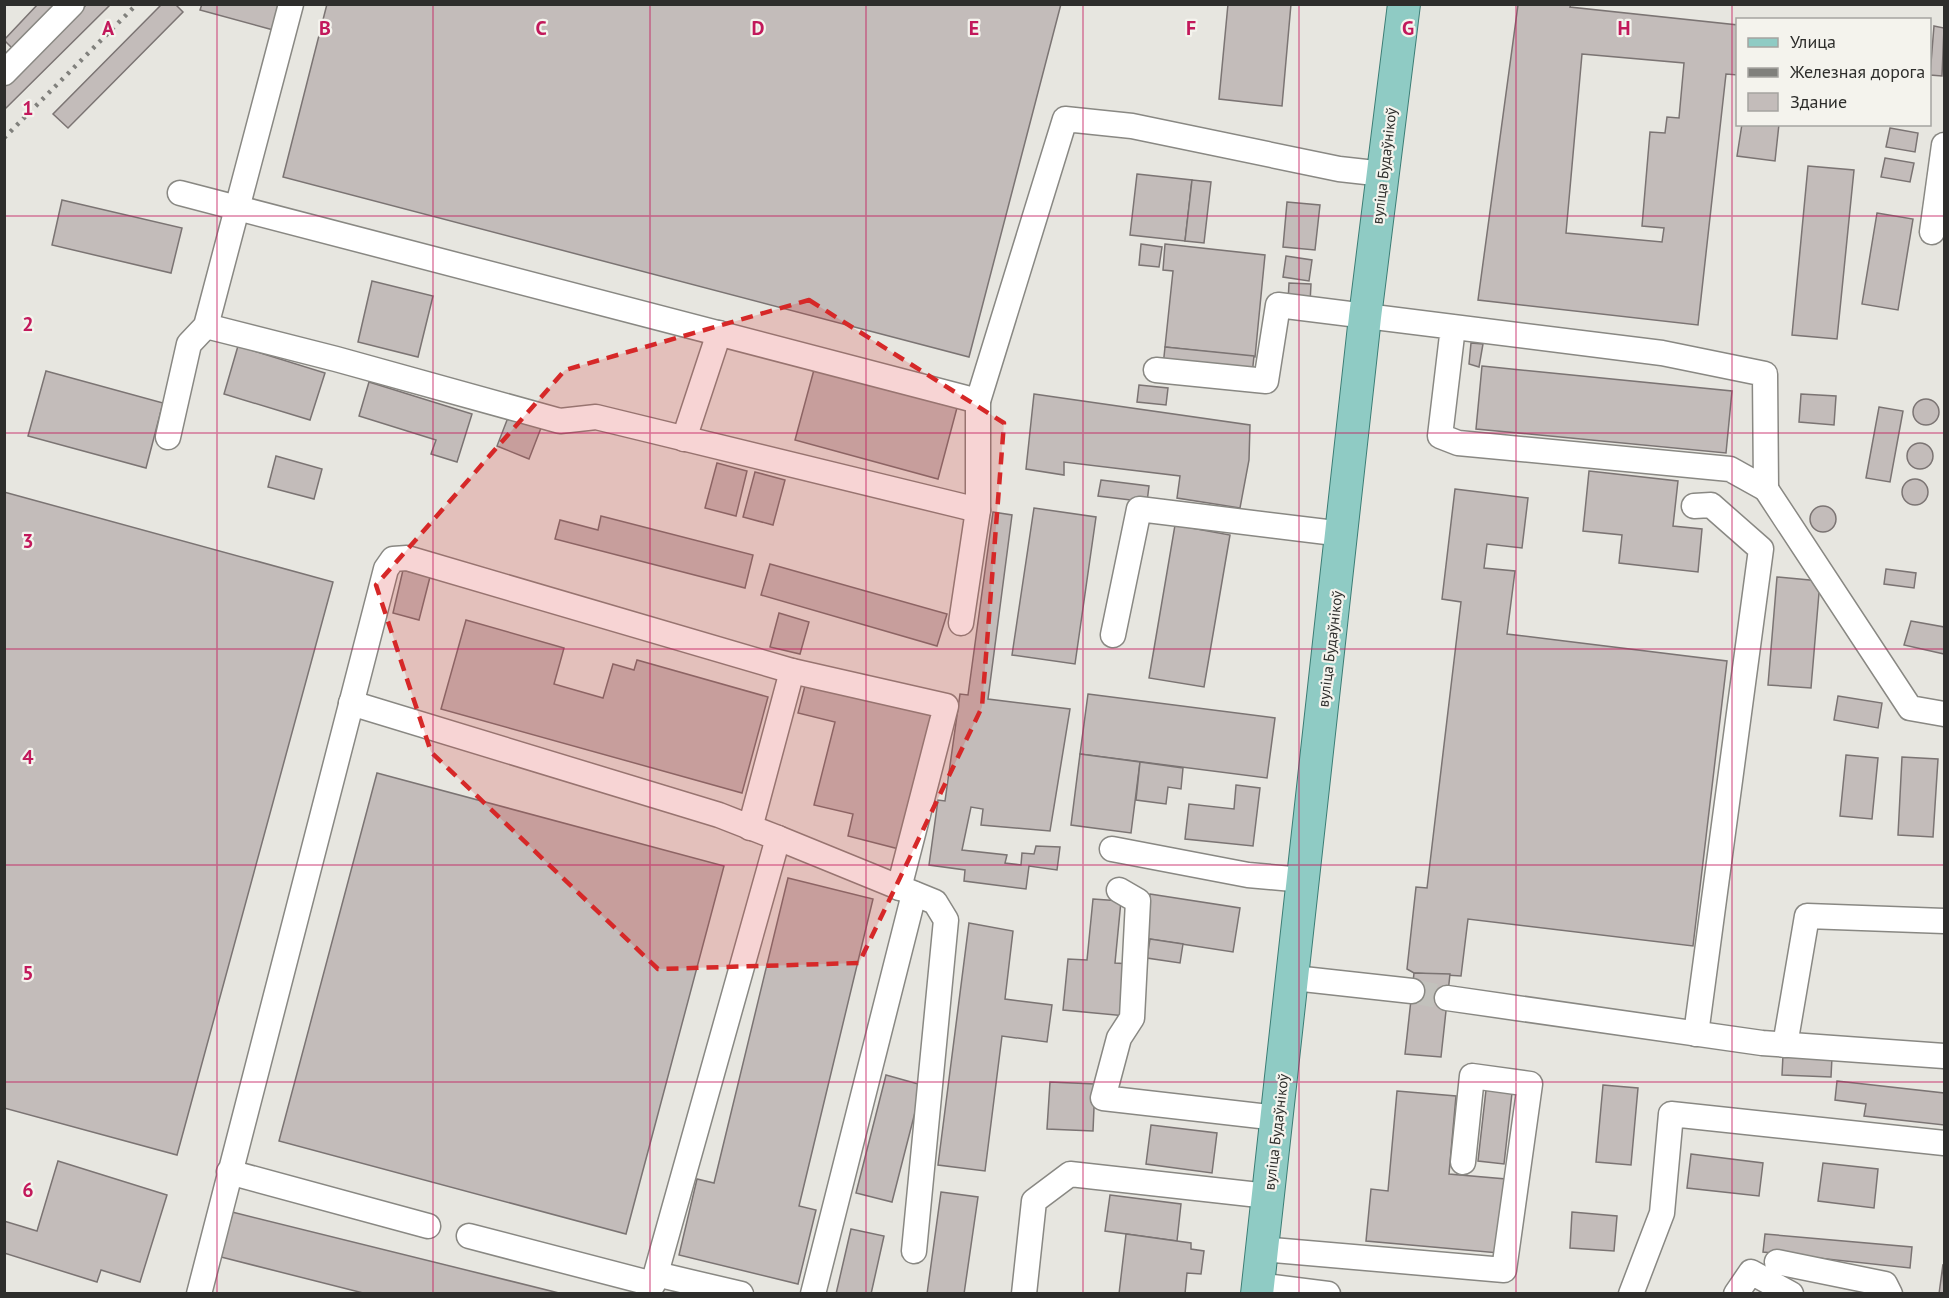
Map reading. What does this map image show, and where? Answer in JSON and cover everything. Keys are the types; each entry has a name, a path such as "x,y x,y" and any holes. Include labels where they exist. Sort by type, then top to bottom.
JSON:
{"main road":[{"name":"вуліца Будаўнікоў","path":"1258,1289 1343,534 1365,317 1404,4"}],"lane":[{"path":"4,73 72,4"},
{"path":"168,437 189,344 206,326 291,4"},
{"path":"961,623 978,510 978,401 1065,118 1132,126 1339,169 1384,174"},
{"path":"1932,232 1944,145"},
{"path":"180,192 978,401"},
{"path":"1156,370 1266,381 1278,305 1662,353 1765,374 1766,489"},
{"path":"206,326 560,421 596,417 978,510"},
{"path":"1453,327 1440,436 1458,442 1730,469 1766,489 1910,708 1944,714"},
{"path":"684,439 719,333"},
{"path":"1694,506 1711,505 1761,549 1696,1034"},
{"path":"1113,635 1139,509 1343,534"},
{"path":"199,1293 386,569 393,559 407,558 792,671 946,706 906,891 813,1293"},
{"path":"750,828 792,671"},
{"path":"351,703 719,815 935,902 946,920 914,1251"},
{"path":"468,1236 653,1284 778,838"},
{"path":"1112,849 1248,874 1304,880"},
{"path":"1119,890 1138,901 1132,1018 1119,1038 1103,1098 1278,1118"},
{"path":"1785,1045 1807,916 1944,921"},
{"path":"1293,978 1412,991"},
{"path":"1447,998 1785,1045 1944,1056"},
{"path":"1262,1249 1504,1270 1530,1084 1472,1076 1463,1162"},
{"path":"1631,1293 1662,1213 1671,1114 1944,1143"},
{"path":"230,1172 428,1226"},
{"path":"1024,1293 1034,1201 1070,1173 1269,1196"},
{"path":"1777,1262 1886,1284 1890,1293"},
{"path":"1736,1293 1751,1272 1791,1293"},
{"path":"656,1274 741,1293"},
{"path":"1258,1289 1328,1293"}],"highlighted area":[{"path":"809,300 1004,423 982,707 859,963 658,969 431,752 376,585 565,370"}],"building":[{"path":"38,4 60,4 15,51 4,40"},
{"path":"87,4 111,4 4,110 4,87"},
{"path":"162,4 175,4 183,12 68,128 53,114"},
{"path":"202,4 284,4 277,31 200,10"},
{"path":"327,4 1061,4 969,357 283,177"},
{"path":"1228,4 1291,4 1282,106 1219,99"},
{"path":"1571,4 1570,7 1736,25 1736,75 1726,74 1698,325 1478,300 1518,5","holes":["1582,54 1684,63 1679,118 1667,117 1665,133 1650,132 1642,226 1664,228 1662,242 1566,233"]},
{"path":"1934,26 1944,28 1942,76 1931,75"},
{"path":"1742,126 1779,126 1775,161 1737,156"},
{"path":"1890,128 1918,133 1915,152 1886,147"},
{"path":"1885,158 1914,163 1910,182 1881,177"},
{"path":"1808,166 1854,170 1837,339 1792,335"},
{"path":"1137,174 1192,180 1185,241 1130,235"},
{"path":"1192,180 1211,182 1204,243 1185,241"},
{"path":"62,200 182,228 171,273 52,245"},
{"path":"1287,202 1320,205 1315,250 1283,247"},
{"path":"1877,213 1913,219 1898,310 1862,304"},
{"path":"1141,244 1162,247 1159,267 1139,265"},
{"path":"1165,244 1265,255 1255,357 1165,347 1173,271 1163,270"},
{"path":"1286,256 1312,260 1309,281 1283,277"},
{"path":"372,281 433,296 418,357 358,342"},
{"path":"1289,283 1311,284 1310,303 1288,302"},
{"path":"1471,343 1483,344 1479,367 1469,364"},
{"path":"238,346 325,373 310,420 224,394"},
{"path":"1165,347 1254,356 1252,375 1163,366"},
{"path":"815,366 958,404 938,479 795,440"},
{"path":"1482,366 1732,391 1726,453 1476,429"},
{"path":"46,371 163,403 146,468 28,436"},
{"path":"369,382 472,414 457,462 431,454 436,440 359,416"},
{"path":"1139,385 1168,388 1166,405 1137,402"},
{"path":"1034,394 1250,425 1249,460 1240,508 1177,498 1180,476 1064,462 1064,475 1026,469"},
{"path":"1801,394 1836,396 1834,425 1799,422"},
{"path":"1926,399 1935,403 1939,412 1935,421 1926,425 1917,421 1913,412 1917,403"},
{"path":"1879,407 1903,411 1890,482 1866,478"},
{"path":"509,415 541,428 529,459 497,446"},
{"path":"1920,443 1929,447 1933,456 1929,465 1920,469 1911,465 1907,456 1911,447"},
{"path":"276,456 322,469 314,499 268,487"},
{"path":"717,463 747,471 736,516 705,508"},
{"path":"1589,471 1678,481 1673,526 1702,529 1698,572 1619,563 1622,535 1583,531"},
{"path":"755,472 785,480 773,525 743,517"},
{"path":"1915,479 1924,483 1928,492 1924,501 1915,505 1906,501 1902,492 1906,483"},
{"path":"1101,480 1149,486 1147,502 1098,496"},
{"path":"1455,489 1528,498 1522,548 1487,544 1484,568 1515,571 1507,634 1727,661 1693,946 1468,919 1461,976 1414,973 1407,969 1416,887 1427,888 1461,602 1442,599"},
{"path":"4,492 333,582 177,1155 4,1108"},
{"path":"1823,506 1832,510 1836,519 1832,528 1823,532 1814,528 1810,519 1814,510"},
{"path":"1034,508 1096,517 1075,664 1012,655"},
{"path":"993,512 1012,515 988,699 1070,709 1050,831 981,825 983,809 971,807 962,850 1007,855 1005,863 1021,865 1022,853 1034,854 1036,846 1060,847 1057,870 1029,866 1026,889 964,881 965,870 929,865 938,800 945,801 960,694 968,695"},
{"path":"601,516 753,555 745,588 555,539 560,520 598,530"},
{"path":"1175,525 1230,535 1204,687 1149,678"},
{"path":"770,564 947,614 937,646 761,595"},
{"path":"1886,569 1916,573 1914,588 1884,584"},
{"path":"403,570 430,577 419,620 393,613"},
{"path":"1777,577 1820,581 1811,688 1768,685"},
{"path":"779,613 809,622 800,654 770,647"},
{"path":"466,620 564,648 554,684 603,698 613,664 634,670 637,660 768,697 742,793 441,709"},
{"path":"1911,621 1944,627 1944,654 1904,645"},
{"path":"806,682 933,714 899,849 848,836 853,814 814,805 835,722 798,713"},
{"path":"1088,694 1275,718 1267,778 1080,754"},
{"path":"1838,696 1882,703 1878,728 1834,720"},
{"path":"1080,754 1140,762 1131,833 1071,825"},
{"path":"1846,755 1878,758 1872,819 1840,816"},
{"path":"1902,757 1938,759 1933,837 1898,835"},
{"path":"1140,762 1183,768 1181,789 1168,787 1166,804 1136,800"},
{"path":"377,773 724,866 626,1234 279,1141"},
{"path":"1236,785 1260,788 1253,846 1185,839 1189,804 1234,809"},
{"path":"788,878 873,899 799,1206 816,1210 798,1284 679,1255 697,1179 714,1183"},
{"path":"1150,894 1240,908 1233,952 1143,938"},
{"path":"1093,899 1121,901 1115,963 1131,964 1126,1016 1063,1010 1068,959 1087,960"},
{"path":"969,923 1013,931 1005,999 1052,1005 1047,1042 1002,1036 985,1171 938,1165"},
{"path":"1150,939 1183,944 1180,963 1147,958"},
{"path":"1414,973 1450,974 1441,1057 1405,1054"},
{"path":"1783,1055 1832,1057 1831,1077 1782,1075"},
{"path":"886,1075 922,1085 892,1202 856,1193"},
{"path":"1837,1081 1944,1093 1944,1125 1864,1116 1866,1104 1835,1100"},
{"path":"1050,1082 1095,1084 1093,1131 1047,1129"},
{"path":"1603,1085 1638,1088 1631,1165 1596,1162"},
{"path":"1486,1090 1512,1093 1504,1164 1478,1161"},
{"path":"1397,1091 1456,1096 1449,1174 1506,1179 1499,1253 1366,1241 1371,1189 1388,1191"},
{"path":"1151,1125 1217,1133 1212,1173 1146,1164"},
{"path":"1691,1154 1763,1163 1759,1196 1687,1188"},
{"path":"58,1161 167,1195 140,1282 101,1270 97,1282 4,1253 4,1221 37,1231"},
{"path":"1823,1163 1878,1169 1874,1208 1818,1201"},
{"path":"941,1192 978,1197 964,1294 927,1294"},
{"path":"1110,1195 1181,1204 1177,1241 1105,1231"},
{"path":"228,1211 563,1294 367,1294 217,1256"},
{"path":"1572,1212 1617,1216 1614,1251 1570,1248"},
{"path":"851,1229 884,1236 871,1294 836,1294"},
{"path":"1126,1234 1191,1243 1191,1249 1204,1251 1201,1274 1187,1273 1185,1294 1119,1294"},
{"path":"1765,1234 1912,1247 1910,1268 1763,1252"},
{"path":"1943,1264 1944,1294 1939,1294"}],"tunnel":[{"path":"1412,991 1447,998"}],"railway":[{"path":"4,138 137,4"}]}
